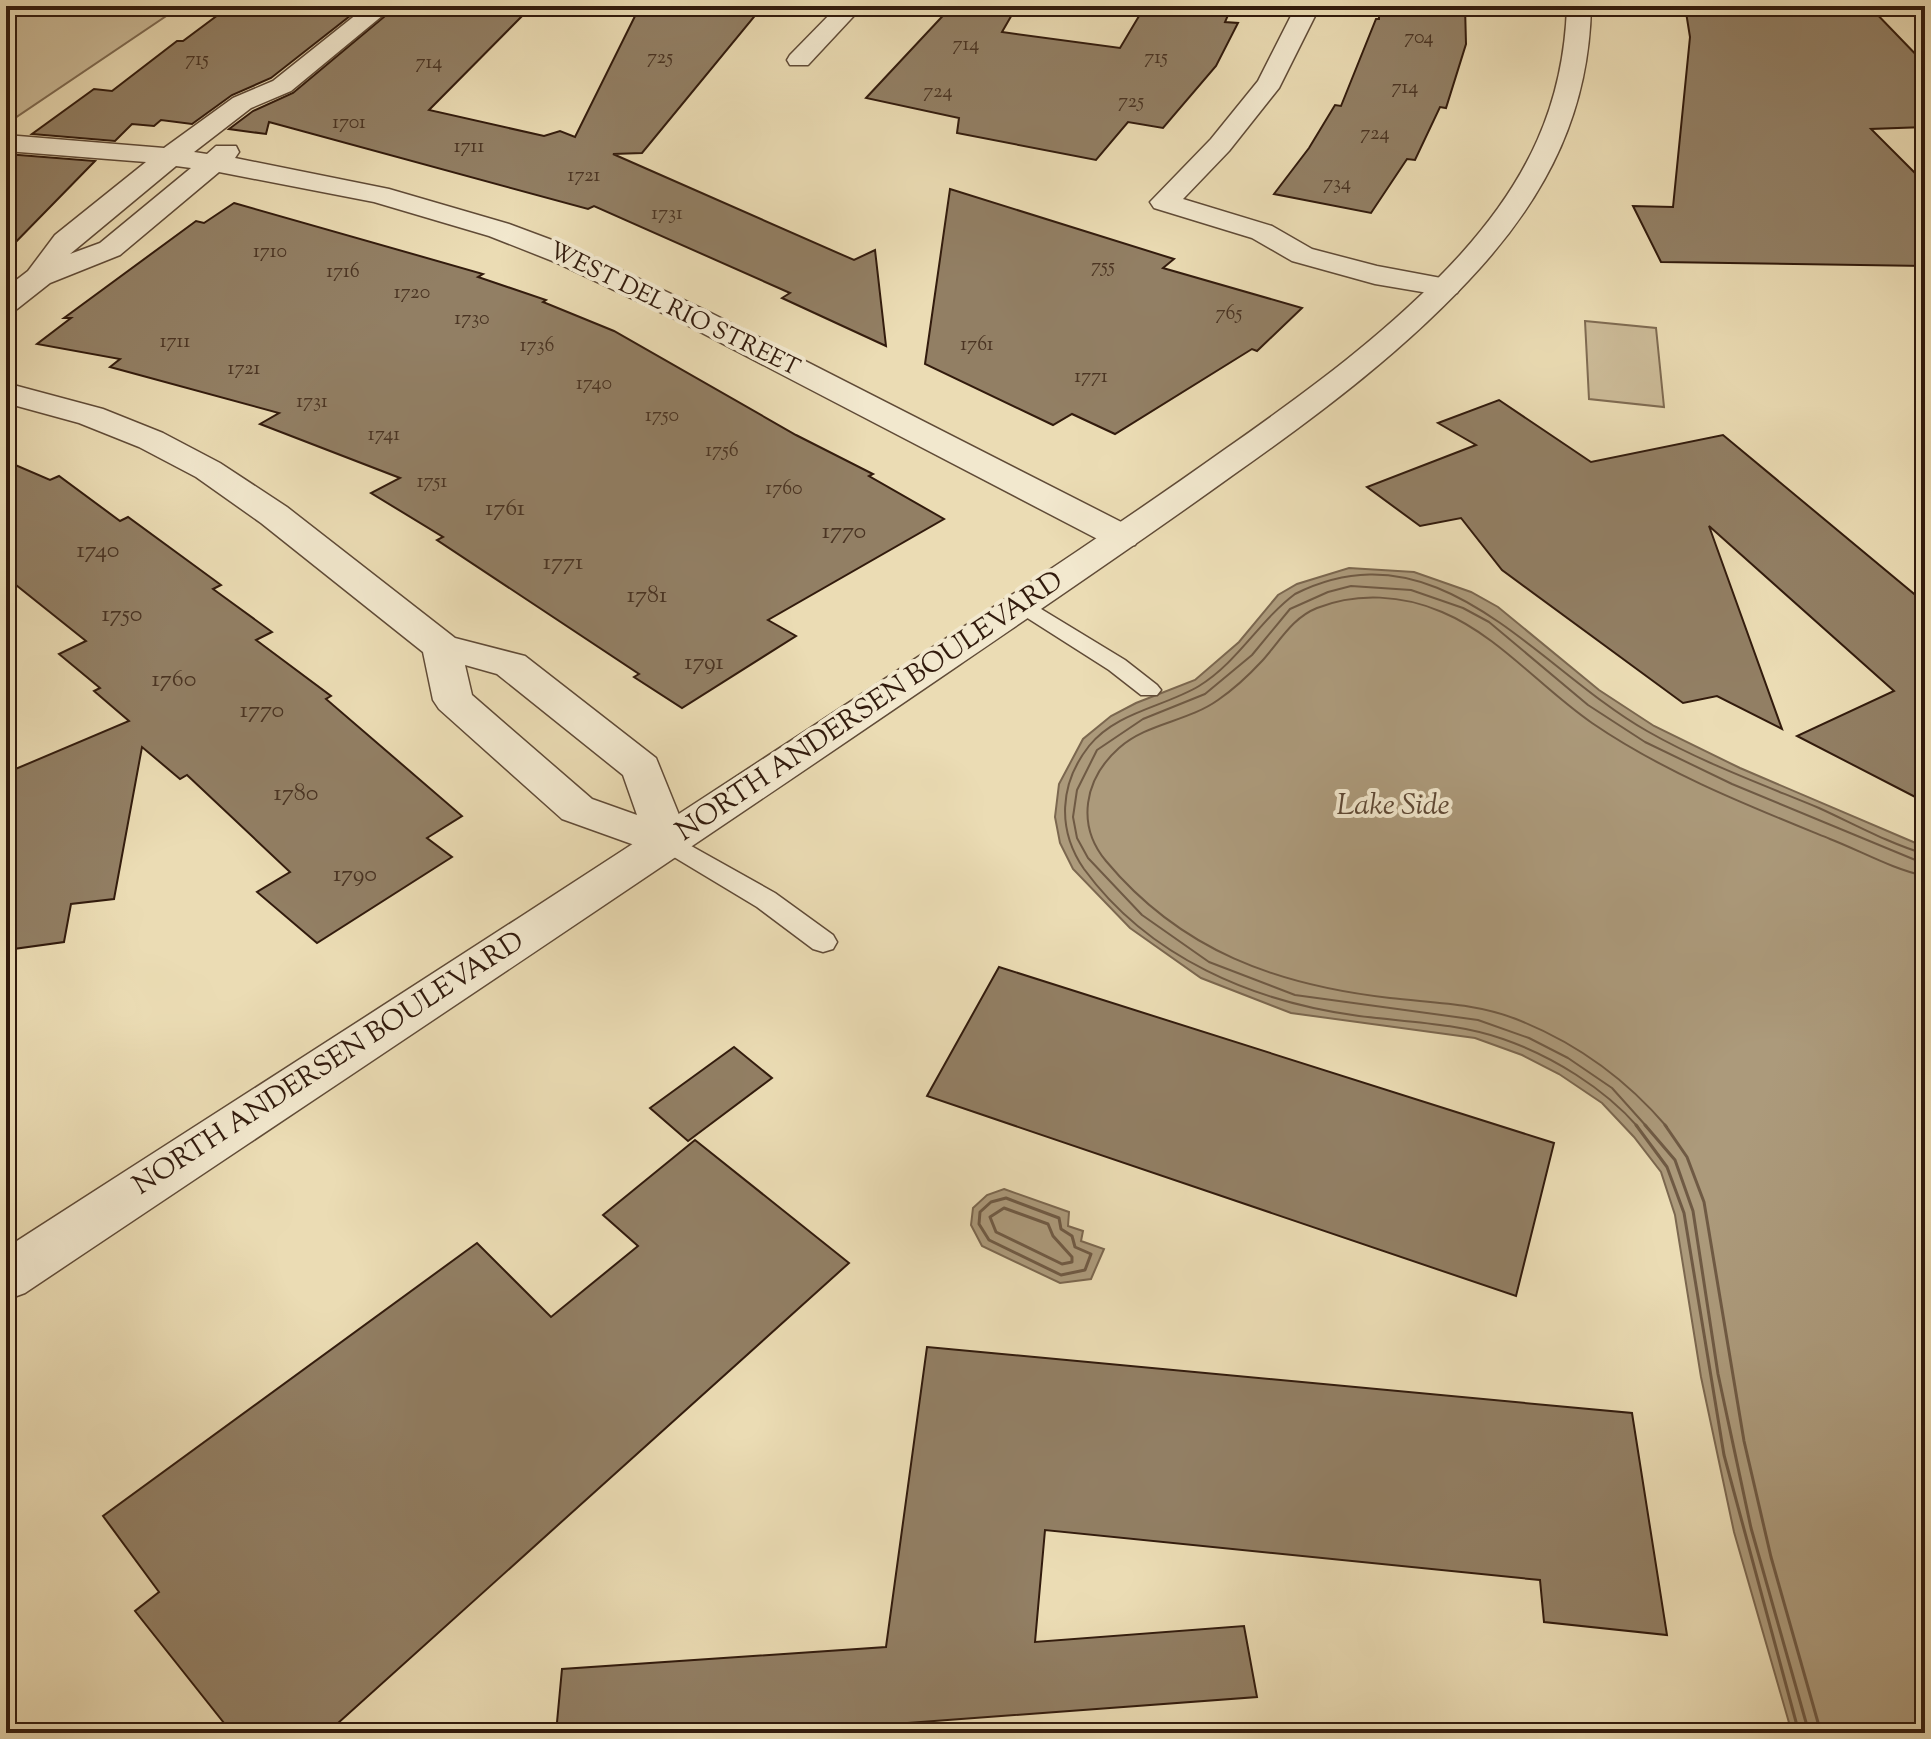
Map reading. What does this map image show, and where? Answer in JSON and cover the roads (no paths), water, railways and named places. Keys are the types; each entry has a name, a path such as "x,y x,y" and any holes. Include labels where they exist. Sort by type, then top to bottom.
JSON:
{"street":[{"path":"6,303 39,277 65,241 170,158 242,103 282,86 382,6"},
{"path":"799,60 851,6"},
{"path":"1308,6 1270,83 1220,145 1164,202 1262,232 1302,255 1375,275 1446,287"},
{"name":"NORTH ANDERSEN BOULEVARD","path":"6,1277 1023,605 1292,419 1367,359 1446,287 1512,211 1538,171 1563,117 1575,76 1579,54 1579,6"},
{"path":"39,277 110,249 279,110 282,86"},
{"name":"WEST DEL RIO STREET","path":"6,143 170,158 354,189 500,230 650,293 1122,537"},
{"path":"6,393 91,416 151,440 208,470 274,515 441,647 511,665 641,768 668,842"},
{"path":"441,647 453,700 577,809 668,842"}],"lane":[{"path":"1023,605 1117,665 1149,690"},
{"path":"668,842 766,900 823,942"}],"water":[{"name":"Lake Side","path":"1349,568 1414,572 1471,592 1498,607 1599,690 1654,726 1740,768 1925,847 1925,1733 1792,1733 1734,1532 1701,1377 1675,1215 1661,1172 1602,1103 1559,1074 1522,1055 1475,1038 1291,1013 1201,978 1130,928 1073,869 1060,843 1055,817 1059,784 1083,739 1111,716 1195,680 1239,642 1278,595 1297,584"},
{"path":"1004,1189 1069,1212 1068,1226 1083,1231 1081,1241 1104,1249 1091,1279 1060,1283 982,1246 971,1225 973,1208 987,1195"}]}
